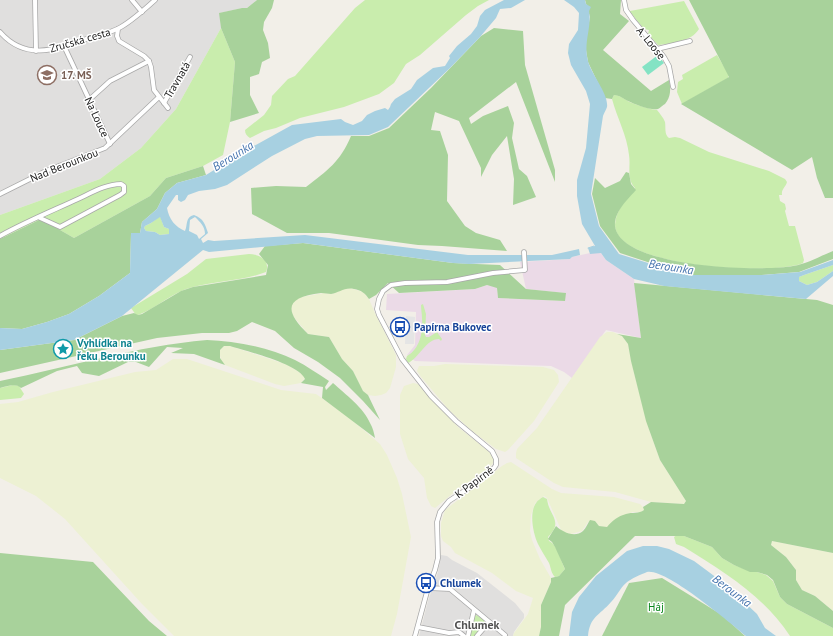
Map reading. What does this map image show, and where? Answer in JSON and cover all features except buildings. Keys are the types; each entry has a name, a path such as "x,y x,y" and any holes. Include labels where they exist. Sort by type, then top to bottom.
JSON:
{"street":[{"path":"35,0 36,51"},
{"path":"132,0 142,12"},
{"name":"Zručská cesta","path":"0,32 13,43 26,49 36,51 46,50 118,29 142,12 155,0"},
{"name":"A. Loose","path":"624,0 626,10 632,20 664,57 669,66 672,87"},
{"name":"Zručská cesta","path":"118,29 117,36 119,41 144,56 149,61"},
{"path":"657,49 690,41"},
{"name":"Na Louce","path":"64,46 110,144"},
{"name":"Travnatá","path":"164,103 190,57"},
{"path":"89,100 110,81 149,61 154,90 168,108"},
{"name":"Nad Berounkou","path":"0,194 46,171 105,148 159,96"},
{"path":"0,236 38,217 108,186 121,184 124,186 124,192 120,195 60,227 38,217"},
{"name":"K Papírně","path":"415,636 438,558 437,522 440,512 449,501 475,484 494,468 496,459 492,450 456,422 431,396 402,359 379,315 377,306 383,291 391,285 453,281 493,273 525,270 526,265 524,252"},
{"path":"428,588 450,589 505,635"},
{"path":"468,636 474,610"},
{"path":"477,636 489,622"},
{"path":"418,627 449,633 459,632 464,636"}],"shaded area":[{"path":"0,0 257,0 247,8 220,13 221,28 176,109 141,148 100,179 0,215"},
{"path":"590,253 601,253 606,260 634,279 641,338 606,330 572,378 564,372 551,366 415,361 407,355 415,345 416,312 386,310 387,294 475,289 487,285 497,287 498,298 565,301 565,293 526,289 520,262 570,259 572,257"},
{"path":"406,316 415,317 414,344 405,344"},
{"path":"441,555 447,556 477,573 515,603 524,614 524,618 514,632 513,636 419,636 428,601 438,572"}],"green space":[{"path":"257,0 274,0 272,8 264,22 263,30 268,43 270,58 262,62 259,74 250,77 250,95 259,113 230,122 235,62 221,28 219,13 247,8"},
{"path":"365,0 489,0 466,15 420,55 406,64 394,83 379,94 344,107 300,118 276,128 264,131 250,138 246,134 245,130 264,115 271,105 272,96 288,79 295,76 355,8"},
{"path":"585,0 621,0 620,14 629,21 603,50 651,91 669,80 670,89 668,98 665,104 659,109 643,107 616,95 614,95 612,99 605,98 588,62 585,44 590,17"},
{"path":"689,0 833,0 833,198 825,198 817,178 812,157 792,170 681,104 729,77"},
{"path":"684,1 699,29 691,37 675,42 658,45 648,34 649,30 644,29 630,12 630,11"},
{"path":"221,28 235,62 230,122 223,155 203,166 166,178 150,196 74,238 41,219 0,239 0,215 100,179 141,148 176,109"},
{"path":"494,28 523,31 525,65 555,170 555,182 516,82 469,118 471,124 483,116 508,106 514,123 512,138 519,169 527,176 536,197 513,205 514,179 507,136 492,155 481,177 481,168 459,121 435,112 431,130 440,131 448,155 447,201 465,226 476,233 500,240 507,251 418,245 329,233 287,233 252,214 251,188 276,186 306,187 333,165 347,145 351,136 369,136 389,128 431,88 481,36"},
{"path":"658,55 664,63 648,75 642,67"},
{"path":"717,55 729,75 728,78 682,104 677,92 678,82 683,79 682,75"},
{"path":"614,95 638,105 657,110 665,122 666,133 669,138 680,138 709,152 769,171 785,179 787,182 782,191 782,195 779,195 780,201 785,204 785,211 789,226 795,226 804,260 803,263 787,267 761,269 698,265 667,259 640,251 622,240 615,225 617,215 622,205 635,188 632,184 630,176 626,140 612,99"},
{"path":"203,166 206,175 177,183 165,193 157,209 142,222 140,233 131,234 130,273 99,296 69,314 22,329 0,328 0,239 41,219 74,238 150,196 166,178"},
{"path":"626,172 629,173 631,184 636,190 619,211 615,221 615,226 623,240 640,251 665,259 724,267 776,268 793,266 808,262 833,251 833,259 799,272 762,275 687,275 620,253 600,226 592,194 595,178 605,188 620,181"},
{"path":"160,216 164,227 169,229 169,234 160,235 155,232 146,231 144,228 145,226"},
{"path":"303,243 453,263 500,265 526,289 566,293 565,301 498,298 497,288 487,285 475,289 399,293 388,283 376,295 369,299 364,293 356,289 344,289 337,293 310,295 295,301 292,306 294,318 308,334 329,337 342,359 353,371 363,391 368,395 380,420 340,378 318,362 294,348 275,331 252,322 237,331 229,333 202,333 157,338 0,373 0,350 74,340 122,316 134,313 138,315 142,314 181,291 193,287 266,275 268,265 259,254 265,246"},
{"path":"249,254 263,258 267,264 266,272 185,289 138,315 136,315 131,308 187,274 206,259"},
{"path":"833,265 833,271 817,282 807,285 799,281 799,277"},
{"path":"634,283 817,300 833,305 833,553 772,541 771,545 786,557 796,570 796,580 802,590 815,596 833,611 833,628 787,604 780,597 773,580 767,575 757,572 750,572 734,565 722,558 712,547 684,536 635,536 565,605 559,636 539,636 541,627 541,605 551,582 551,578 559,576 565,569 555,547 548,539 556,526 565,532 576,534 583,531 590,520 595,521 599,526 607,527 620,516 644,510 643,507 651,502 684,504 686,501 660,460 646,421 628,344 622,336 617,334 641,338"},
{"path":"350,288 363,292 369,299 396,355 396,367 390,388 386,393 381,395 368,395 363,391 353,371 342,359 329,337 308,334 293,316 291,311 291,305 296,299 301,297 324,293 332,294 343,289"},
{"path":"423,304 426,314 426,337 429,337 437,332 442,339 441,341 439,339 430,342 412,361 408,363 406,359 407,356 415,349 420,340 422,323 421,305"},
{"path":"607,332 613,332 622,336 628,344 634,373 650,432 660,460 686,501 684,504 651,502 615,492 563,487 554,483 516,458 517,449 537,428 600,337"},
{"path":"207,340 240,343 263,348 285,355 304,365 329,381 325,387 326,390 333,383 359,407 367,417 375,438 322,398 323,387 301,383 305,379 301,373 283,363 230,346 224,346 220,350 220,358 225,365 194,354 171,353 183,348 167,347 149,367 136,362 128,362 99,376 82,373 77,366 57,371 21,388 14,385 0,388 0,381 129,352"},
{"path":"224,346 230,346 288,365 305,378 301,383 284,386 225,365 222,362 219,353"},
{"path":"173,359 187,359 281,390 316,394 346,415 380,444 387,455 397,478 411,537 397,614 391,636 174,636 142,604 65,519 36,496 0,478 0,404 18,402 135,372 156,370"},
{"path":"445,364 543,367 554,370 558,375 559,382 534,421 505,452 496,449 472,431 449,410 417,371 419,366"},
{"path":"413,383 418,384 458,427 487,450 494,459 493,463 488,469 457,490 435,508 431,506 427,498 424,478 408,459 400,434 400,395 404,386"},
{"path":"13,385 19,386 24,394 21,398 0,400 0,388"},
{"path":"511,462 552,489 561,493 614,497 640,504 644,510 641,512 633,512 618,518 607,527 599,526 595,521 588,522 582,531 571,534 562,532 547,498 544,496 535,503 531,515 530,531 540,559 551,578 551,582 541,605 541,627 539,636 513,636 528,614 533,598 516,591 492,573 455,553 451,547 443,541 441,536 441,523 445,510 502,466"},
{"path":"543,497 547,499 555,522 555,527 548,537 549,541 557,549 565,569 559,576 555,577 538,544 533,529 532,517 534,507"},
{"path":"677,535 684,536 712,547 722,558 734,565 766,575 773,581 780,597 787,604 833,628 833,636 790,636 768,608 742,586 684,547 676,544 674,537"},
{"path":"772,541 833,553 833,611 815,596 802,590 796,580 796,570 786,557 771,545"},
{"path":"0,553 93,562 149,621 167,636 0,636"},
{"name":"Háj","path":"662,578 722,615 745,636 602,636 629,583"},
{"path":"476,615 485,620 486,625 476,636 469,636 474,616"}],"water":[{"path":"504,0 525,0 511,8 500,9 496,18 480,37 388,127 369,135 317,136 305,139 272,156 227,185 188,195 185,200 181,202 178,200 178,195 176,195 167,208 169,216 175,225 185,231 187,222 191,216 194,215 200,218 205,224 208,233 201,239 203,243 208,240 214,241 305,235 468,255 552,255 579,249 580,255 570,259 469,264 303,243 209,252 203,250 122,316 74,340 0,350 0,328 22,329 69,314 99,296 130,273 131,233 140,233 142,222 157,209 165,193 177,183 206,175 243,152 292,125 341,119 353,125 362,121 367,115 375,111 385,108 388,110 395,99 411,89 417,80 433,68 445,66 450,58 449,56 457,46 471,34 477,26 480,16 485,10","holes":["160,217 164,227 169,229 169,234 160,235 155,232 146,231 144,228 145,226","195,217 202,224 205,231 205,234 199,239 197,235 189,231 190,220"]},
{"path":"564,0 585,0 586,4 591,7 589,11 590,17 586,48 588,61 603,90 607,107 603,116 591,194 599,226 619,254 687,275 762,275 800,272 833,260 833,265 799,277 799,281 807,285 817,282 833,271 833,276 806,299 664,286 634,279 606,260 601,253 590,254 588,248 595,246 582,224 577,196 577,180 586,148 590,104 586,91 571,65 568,53 569,44 578,30 579,13 574,7"},
{"name":"Berounka","path":"643,546 657,546 669,549 694,561 725,584 757,614 765,628 776,636 746,636 713,609 682,587 668,578 656,573 647,572 633,578 624,585 607,607 593,620 588,636 569,636 572,612 579,597 596,576 627,551"}],"waterway":[{"path":"588,248 594,247"}],"place":[{"name":"17. MŠ","path":"47,75"},
{"name":"Papírna Bukovec","path":"400,327"},
{"name":"Vyhlídka na řeku Berounku","path":"63,349"},
{"name":"Chlumek","path":"426,583"}],"district":[{"name":"Chlumek","path":"477,625"}]}
